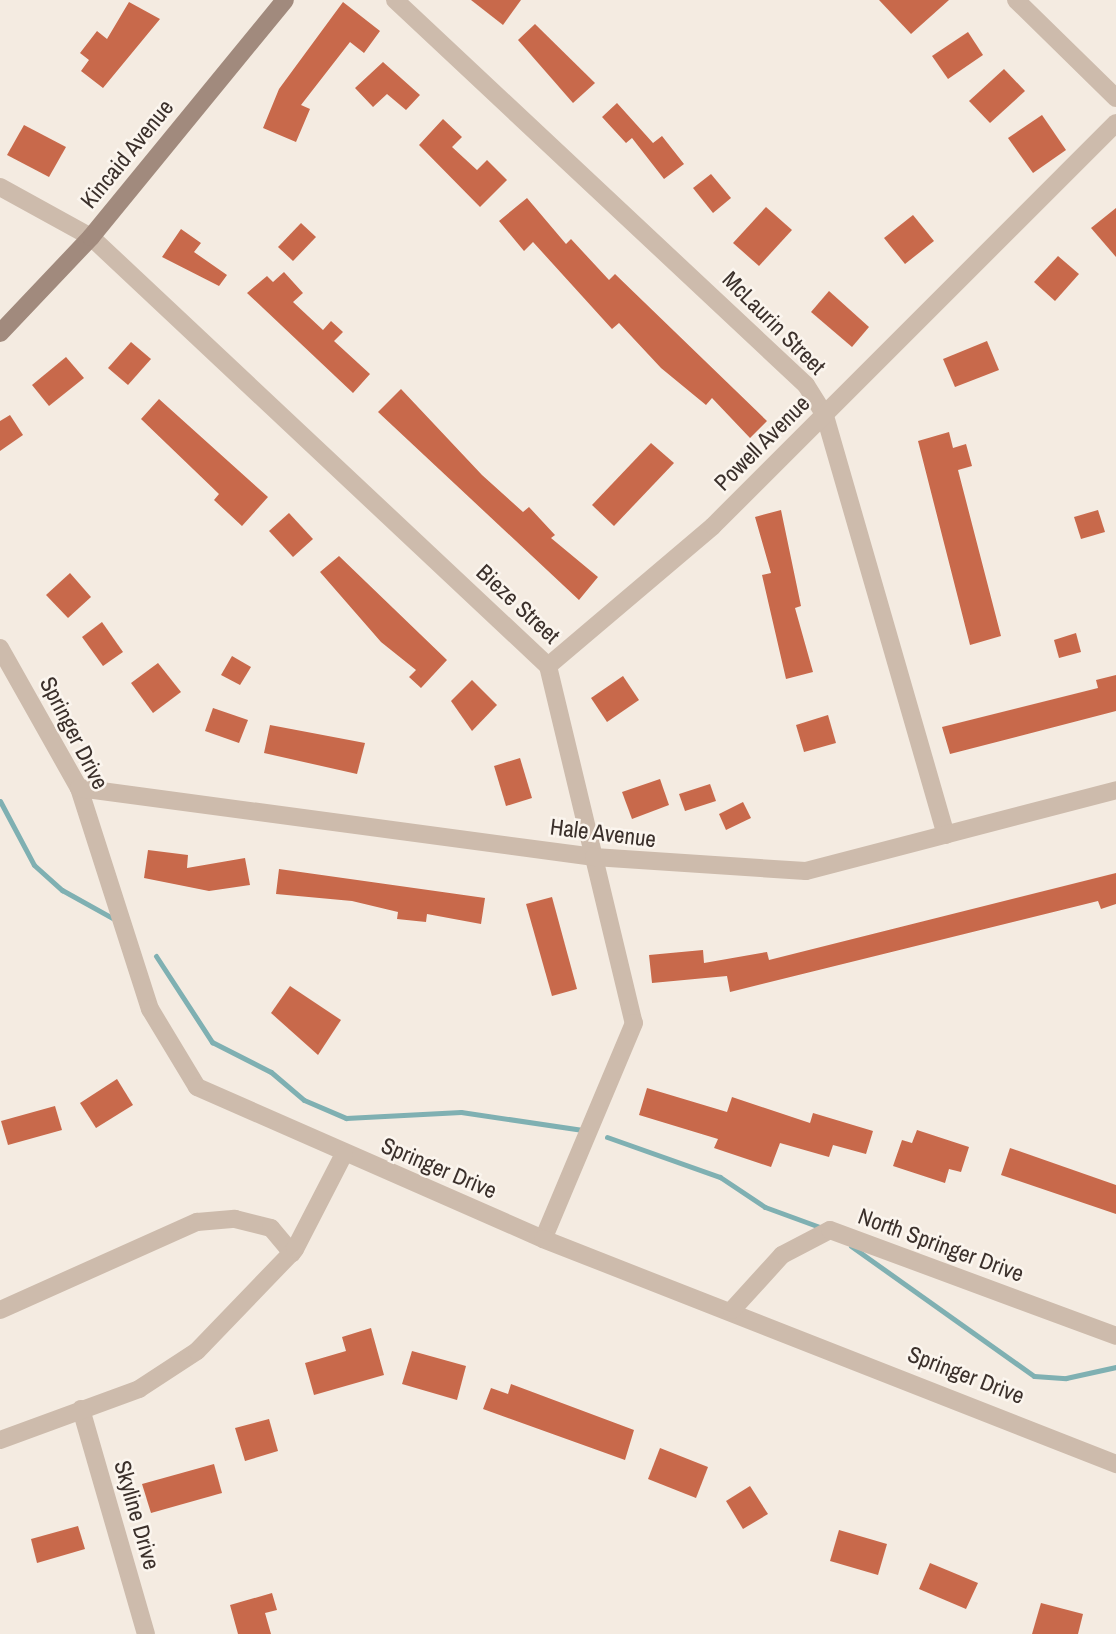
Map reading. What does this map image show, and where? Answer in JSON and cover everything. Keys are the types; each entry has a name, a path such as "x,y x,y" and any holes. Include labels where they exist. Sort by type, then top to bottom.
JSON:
{"street":[{"name":"Kincaid Avenue","path":"0,333 91,237 285,0"},
{"name":"McLaurin Street","path":"395,0 806,385 825,416 946,835"},
{"path":"1016,0 1116,98"},
{"name":"Powell Avenue","path":"548,666 713,526 1116,123"},
{"name":"Bieze Street","path":"0,187 91,237 548,666 634,1023 544,1239"},
{"name":"Springer Drive","path":"0,648 79,788 150,1009 178,1065 197,1087 223,1103 544,1239 733,1310 1116,1464"},
{"name":"Hale Avenue","path":"79,788 594,858 806,871 1116,790"},
{"path":"0,1440 139,1389 197,1351 292,1253 344,1154"},
{"path":"0,1310 197,1222 235,1219 271,1227 292,1253"},
{"name":"North Springer Drive","path":"733,1310 782,1255 830,1230 1116,1336"},
{"name":"Skyline Drive","path":"81,1409 146,1634"}],"building":[{"path":"471,0 521,0 503,25"},
{"path":"879,0 949,0 911,34"},
{"path":"129,2 160,19 103,88 81,71 89,60 80,53 97,31 107,39"},
{"path":"343,2 380,31 364,53 350,42 301,105 310,109 296,142 263,128 279,89"},
{"path":"535,24 595,83 573,103 518,40"},
{"path":"968,32 983,55 948,79 932,56"},
{"path":"383,62 420,95 406,110 387,94 373,107 355,88"},
{"path":"1004,69 1025,91 990,123 969,101"},
{"path":"617,103 653,143 662,136 684,164 664,179 632,138 626,143 602,117"},
{"path":"1042,115 1066,150 1033,173 1008,138"},
{"path":"443,119 462,137 452,147 477,170 487,160 507,180 480,207 419,145"},
{"path":"24,125 66,147 49,177 7,155"},
{"path":"711,174 731,198 713,213 693,188"},
{"path":"527,198 566,244 571,239 609,280 615,274 767,421 750,438 712,398 706,405 661,368 619,323 612,329 533,242 524,251 499,221"},
{"path":"766,207 792,230 759,266 733,243"},
{"path":"1116,208 1116,257 1091,228"},
{"path":"913,215 934,241 905,264 884,238"},
{"path":"301,223 316,237 293,261 278,247"},
{"path":"181,229 201,243 194,252 227,275 219,286 162,257"},
{"path":"1058,256 1079,274 1055,301 1034,282"},
{"path":"284,272 303,293 293,302 323,330 331,321 343,332 334,341 370,374 353,393 247,293 267,276 273,282"},
{"path":"829,291 869,327 852,347 811,312"},
{"path":"987,341 999,370 955,387 943,359"},
{"path":"131,342 151,359 128,385 108,368"},
{"path":"66,357 84,378 49,406 32,385"},
{"path":"401,389 482,475 523,512 529,507 555,535 551,538 598,577 579,600 378,412"},
{"path":"159,399 268,497 242,526 214,500 219,494 141,419"},
{"path":"10,415 23,435 0,451 0,421"},
{"path":"949,432 953,448 966,444 972,466 958,470 1001,636 970,645 918,441"},
{"path":"651,443 674,463 614,526 592,505"},
{"path":"781,510 801,606 795,608 813,672 786,679 762,575 771,573 755,517"},
{"path":"1098,510 1105,532 1081,539 1074,517"},
{"path":"289,513 313,539 293,557 269,531"},
{"path":"339,556 447,660 421,688 409,677 416,670 381,642 320,572"},
{"path":"70,573 91,597 68,618 46,595"},
{"path":"102,622 123,652 103,666 82,637"},
{"path":"1076,633 1081,652 1059,658 1054,640"},
{"path":"232,656 251,667 240,685 221,675"},
{"path":"158,663 181,692 153,713 131,683"},
{"path":"1116,675 1116,711 950,754 942,727 1098,688 1096,680"},
{"path":"623,676 639,700 607,722 591,698"},
{"path":"472,680 497,705 472,731 451,701"},
{"path":"213,708 248,720 239,743 205,731"},
{"path":"828,715 836,743 804,752 796,725"},
{"path":"270,725 365,743 357,774 264,753"},
{"path":"520,758 532,798 506,806 494,766"},
{"path":"660,779 669,805 632,819 622,792"},
{"path":"710,784 716,801 685,811 679,794"},
{"path":"743,802 751,818 726,830 719,814"},
{"path":"148,850 188,855 187,868 245,858 250,885 209,891 144,878"},
{"path":"279,869 485,898 481,924 427,914 426,922 397,919 398,912 352,901 276,894"},
{"path":"1116,873 1116,904 1101,909 1098,901 730,992 727,976 652,983 649,955 703,950 704,963 767,952 769,960"},
{"path":"552,897 577,989 552,996 526,904"},
{"path":"290,986 341,1020 318,1055 271,1013"},
{"path":"117,1079 133,1105 96,1128 80,1103"},
{"path":"647,1088 727,1112 732,1097 810,1123 813,1113 873,1131 866,1154 833,1145 829,1157 780,1143 771,1167 714,1148 718,1139 639,1115"},
{"path":"55,1106 62,1130 8,1145 1,1121"},
{"path":"917,1130 969,1147 961,1172 949,1169 945,1183 893,1166 902,1140 912,1143"},
{"path":"1010,1148 1116,1185 1116,1214 1001,1175"},
{"path":"371,1328 384,1375 314,1395 305,1363 346,1351 342,1337"},
{"path":"412,1351 466,1366 457,1400 402,1384"},
{"path":"511,1384 634,1430 625,1460 483,1409 491,1388 508,1394"},
{"path":"269,1419 278,1451 245,1461 235,1428"},
{"path":"660,1448 708,1467 696,1498 648,1479"},
{"path":"214,1464 222,1493 151,1513 142,1484"},
{"path":"750,1486 768,1514 743,1529 726,1501"},
{"path":"78,1526 85,1549 37,1563 31,1539"},
{"path":"839,1530 887,1544 878,1575 830,1561"},
{"path":"930,1563 978,1583 966,1609 919,1589"},
{"path":"272,1593 277,1610 265,1613 271,1634 238,1634 230,1605"},
{"path":"1041,1603 1083,1614 1078,1634 1032,1634"}],"waterway":[{"path":"0,801 34,865 62,890 116,920"},
{"path":"156,956 212,1042 271,1072 304,1100 346,1118 461,1112 583,1130"},
{"path":"607,1137 720,1177 765,1207 825,1229"},
{"path":"851,1246 1034,1376 1066,1378 1116,1367"}]}
